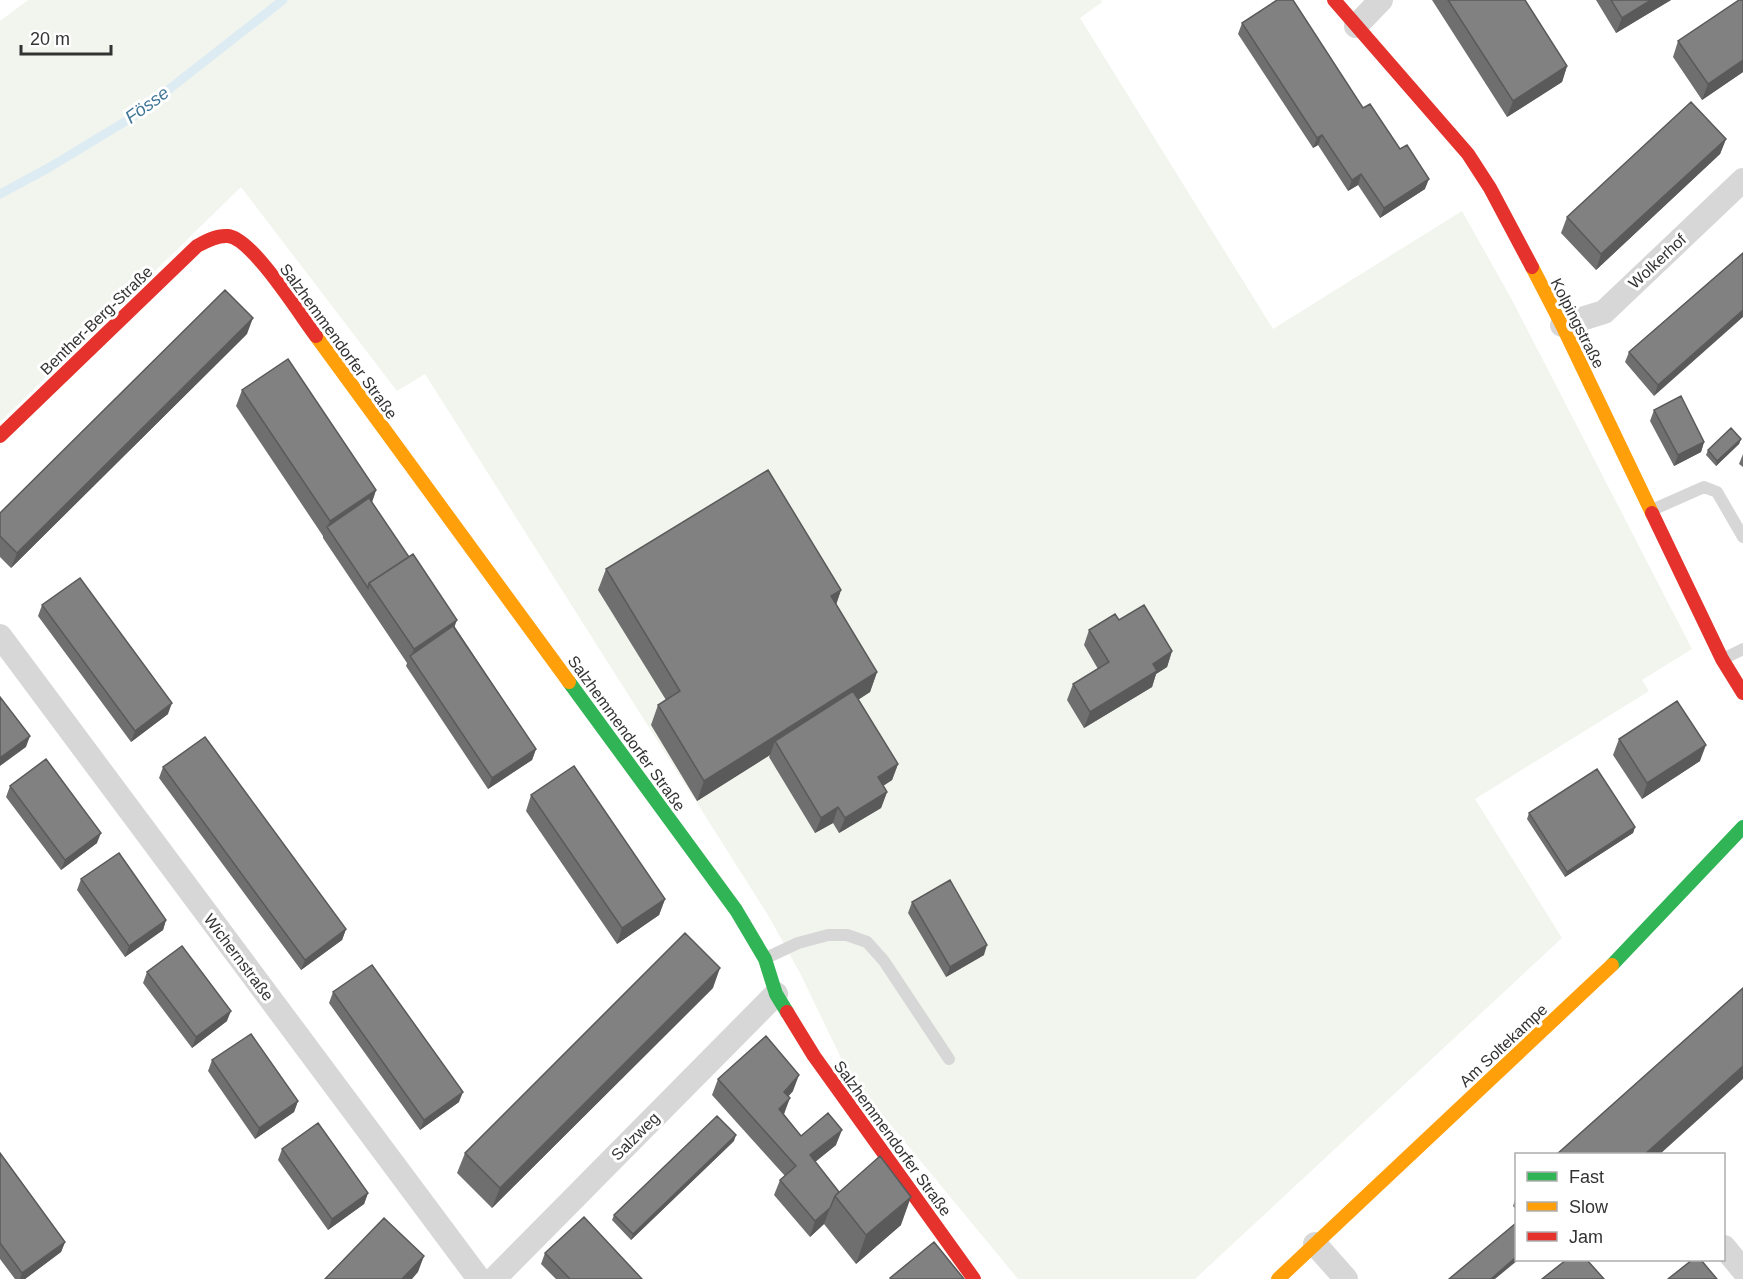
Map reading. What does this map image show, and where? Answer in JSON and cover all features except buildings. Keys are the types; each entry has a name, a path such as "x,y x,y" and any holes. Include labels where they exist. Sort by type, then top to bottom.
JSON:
{"street":[{"name":"Kolpingstraße","path":"1334,0 1468,154 1490,188 1562,324 1722,659 1743,693"},
{"path":"1356,26 1381,0"},
{"name":"Wolkerhof","path":"1562,324 1604,312 1743,180"},
{"name":"Benther-Berg-Straße","path":"0,436 197,246 220,234"},
{"name":"Salzhemmendorfer Straße","path":"220,234 237,237 253,251 736,910 765,958 776,994 814,1056 974,1279"},
{"name":"Wichernstraße","path":"0,636 478,1279"},
{"name":"Am Soltekampe","path":"1278,1279 1617,960 1743,827"},
{"name":"Salzweg","path":"494,1279 776,994"},
{"path":"1315,1244 1346,1279"},
{"path":"1725,1248 1743,1270"}],"lane":[{"path":"1651,511 1704,487 1717,492 1743,537"},
{"path":"1722,659 1743,649"},
{"path":"765,958 798,943 828,935 847,935 867,942 884,961 949,1059"}],"shaded area":[{"path":"28,0 1101,0 1102,2 1080,18 1273,329 1462,211 1512,300 1692,649 1642,680 1649,691 1475,799 1562,938 1195,1279 1018,1279 853,1079 768,915 425,374 397,391 241,187 0,422 0,21"}],"waterway":[{"name":"Fösse","path":"0,194 136,115 283,0"}],"traffic: fast":[{"path":"569,682 736,910 765,959 776,994 787,1012"},
{"path":"1612,965 1743,827"}],"traffic: slow":[{"path":"1532,267 1652,513"},
{"path":"316,336 569,682"},
{"path":"1278,1279 1612,965"}],"traffic: jam":[{"path":"1334,0 1468,154 1490,188 1532,267"},
{"path":"0,436 197,246 216,237 228,236 238,240 250,250 275,279 316,336"},
{"path":"1652,513 1722,659 1743,693"},
{"path":"787,1012 814,1056 974,1279"}]}
